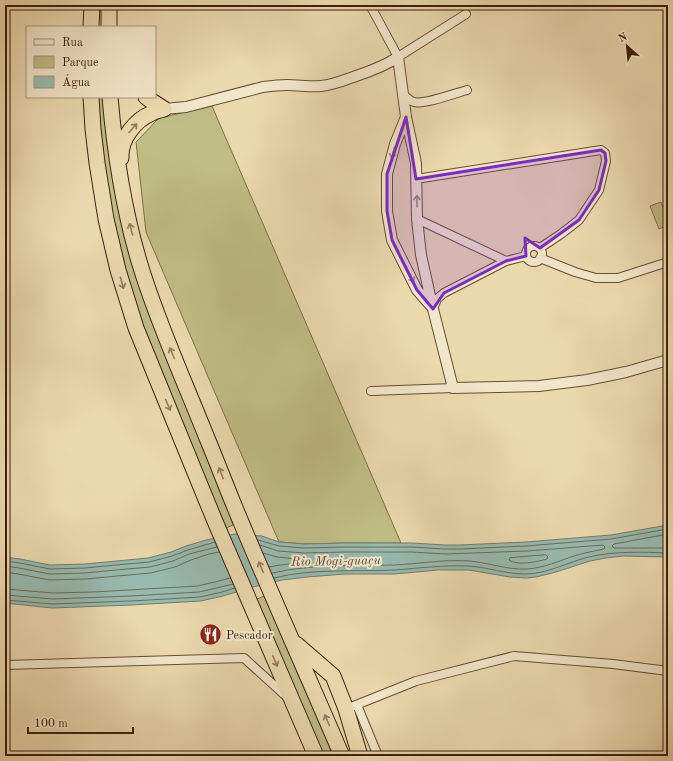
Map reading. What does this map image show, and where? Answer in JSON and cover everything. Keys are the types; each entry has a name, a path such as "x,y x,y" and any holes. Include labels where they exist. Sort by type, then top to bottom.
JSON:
{"highway":[{"path":"90,26 92,5"},
{"path":"109,8 109,26"},
{"path":"109,8 112,26"},
{"path":"91,98 100,187 111,244 126,299 147,357 214,519 316,756"},
{"path":"110,98 112,125 125,205 142,272 152,303 236,509 342,756"},
{"path":"147,98 164,109"},
{"path":"125,205 121,151 123,143 128,133 144,117 153,112 164,109"},
{"path":"292,641 333,676 352,707 360,756"}],"street":[{"path":"370,5 398,58 406,116 416,163 417,219 421,255 453,388"},
{"path":"164,109 186,107 274,85 307,87 329,85 341,82 388,64 466,14"},
{"path":"403,94 412,102 418,103 467,90"},
{"path":"406,116 395,144 387,174 387,211 392,240 417,290 433,309"},
{"path":"416,179 601,150 605,153 606,161 599,190 579,220 540,248"},
{"path":"417,219 506,261"},
{"path":"534,246 540,248 542,255 538,261 534,262 528,259 526,256 527,249 534,246"},
{"path":"433,309 437,299 444,293 506,261 526,256"},
{"path":"540,258 575,272 596,278 618,278 668,262"},
{"path":"371,391 539,386 587,380 626,372 668,360"},
{"path":"360,756 377,754 352,707 416,681 514,656 613,664 668,671"},
{"path":"5,665 244,658 293,702"}],"highlighted area":[{"path":"406,117 416,179 601,150 605,153 606,161 599,190 579,220 540,248 525,238 526,256 506,261 444,293 433,309 417,290 392,240 387,211 387,174"}],"green space":[{"path":"95,98 106,98 112,155 233,525 224,529 146,344 114,237"},
{"path":"212,106 401,543 305,544 279,542 146,232 136,142 159,118"},
{"path":"661,202 668,225 659,229 650,206"},
{"path":"264,596 338,756 320,756 253,601"}],"water":[{"name":"Rio Mogi-guaçu","path":"668,525 668,557 623,556 606,558 590,561 536,577 510,577 469,570 438,570 395,574 345,574 282,580 201,601 52,608 5,603 5,557 50,565 85,564 148,558 206,540 235,534 262,536 279,542 305,544 412,543 460,545 526,542 611,535"}],"place":[{"name":"Pescador","path":"211,635"}]}
